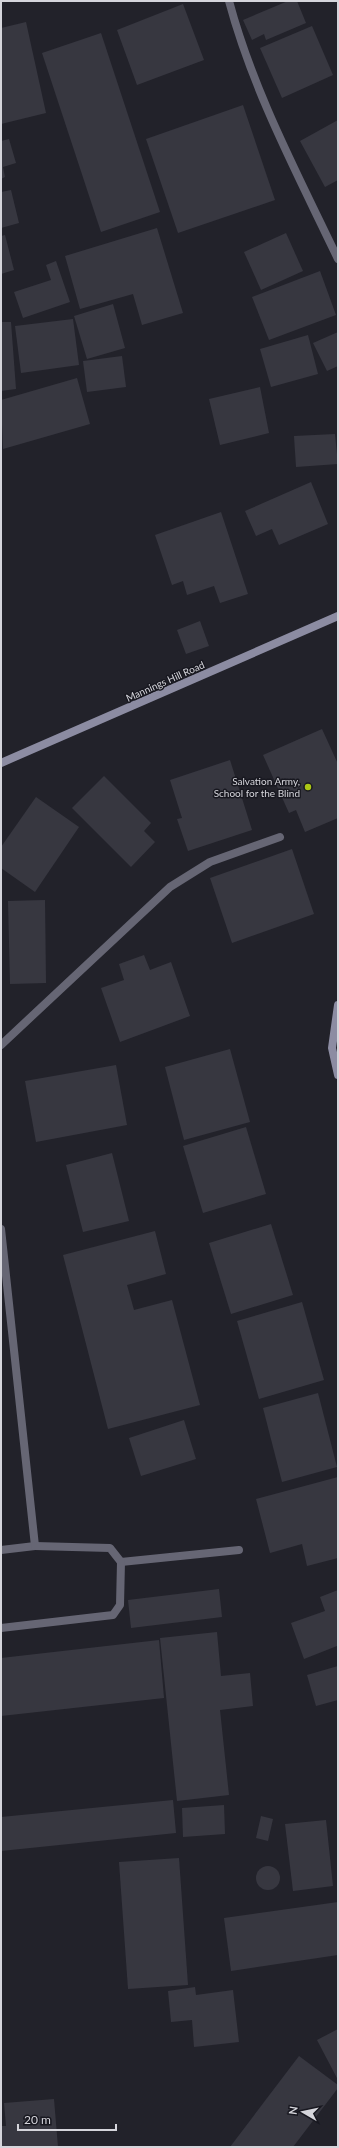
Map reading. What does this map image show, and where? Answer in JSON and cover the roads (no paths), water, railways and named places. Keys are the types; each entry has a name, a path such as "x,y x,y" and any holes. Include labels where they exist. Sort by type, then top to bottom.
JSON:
{"main road":[{"name":"Mannings Hill Road","path":"1,763 338,616"},
{"path":"338,1006 332,1048 338,1075"}],"street":[{"path":"229,1 239,38 276,129 338,259"},
{"path":"1,1045 170,887 210,862 280,837"},
{"path":"1,1229 35,1546"},
{"path":"1,1550 35,1546 110,1548 121,1562 120,1605 113,1615 1,1628"},
{"path":"121,1562 240,1550"}],"place":[{"name":"Salvation Army, School for the Blind","path":"308,787"}]}
